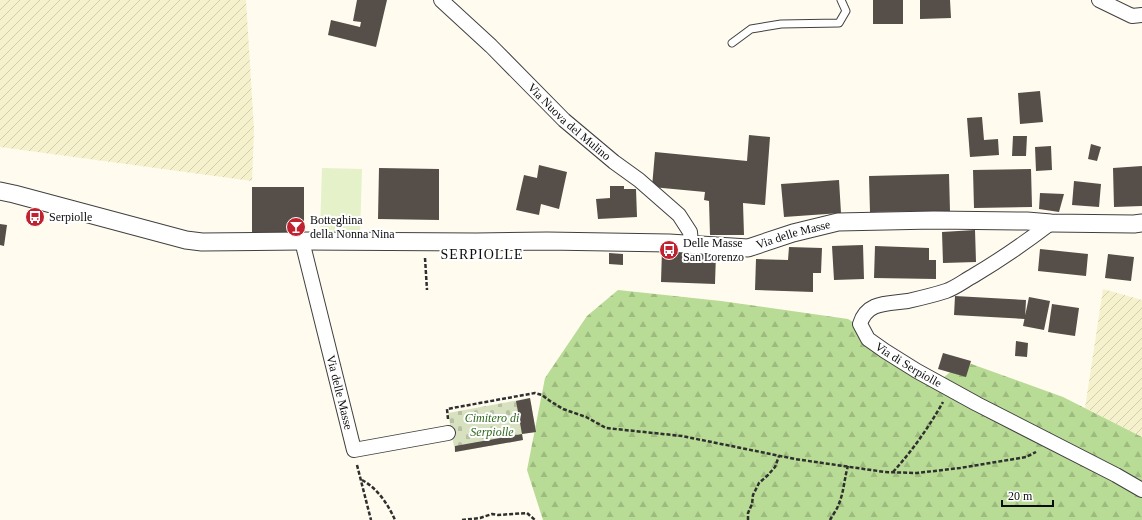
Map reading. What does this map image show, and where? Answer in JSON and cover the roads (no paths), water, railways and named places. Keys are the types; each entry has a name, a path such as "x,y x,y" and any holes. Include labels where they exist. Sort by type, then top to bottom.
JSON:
{"street":[{"name":"Via Nuova del Mulino","path":"441,0 491,46 564,120 614,162 639,180 679,215 690,232 691,244"},
{"path":"1099,0 1132,16 1142,15"},
{"name":"Via delle Masse","path":"0,191 186,240 202,242 547,241 691,244 748,248 792,233 838,222 934,220 1027,221 1051,223 1142,223"},
{"name":"Via di Serpiolle","path":"1051,223 992,265 948,290 907,301 883,303 875,306 864,314 860,324 868,339 885,351 951,390 1116,475 1142,490"},
{"name":"Via delle Masse","path":"302,241 354,450 448,433"}],"lane":[{"path":"732,43 751,29 781,24 839,23 846,11 842,0"}],"place":[{"name":"Serpiolle","path":"35,217"},
{"name":"Botteghina della Nonna Nina","path":"296,227"},
{"name":"Delle Masse San Lorenzo","path":"669,250"}],"district":[{"name":"SERPIOLLE","path":"482,254"}],"park label":[{"name":"Cimitero di Serpiolle","path":"492,425"}]}
